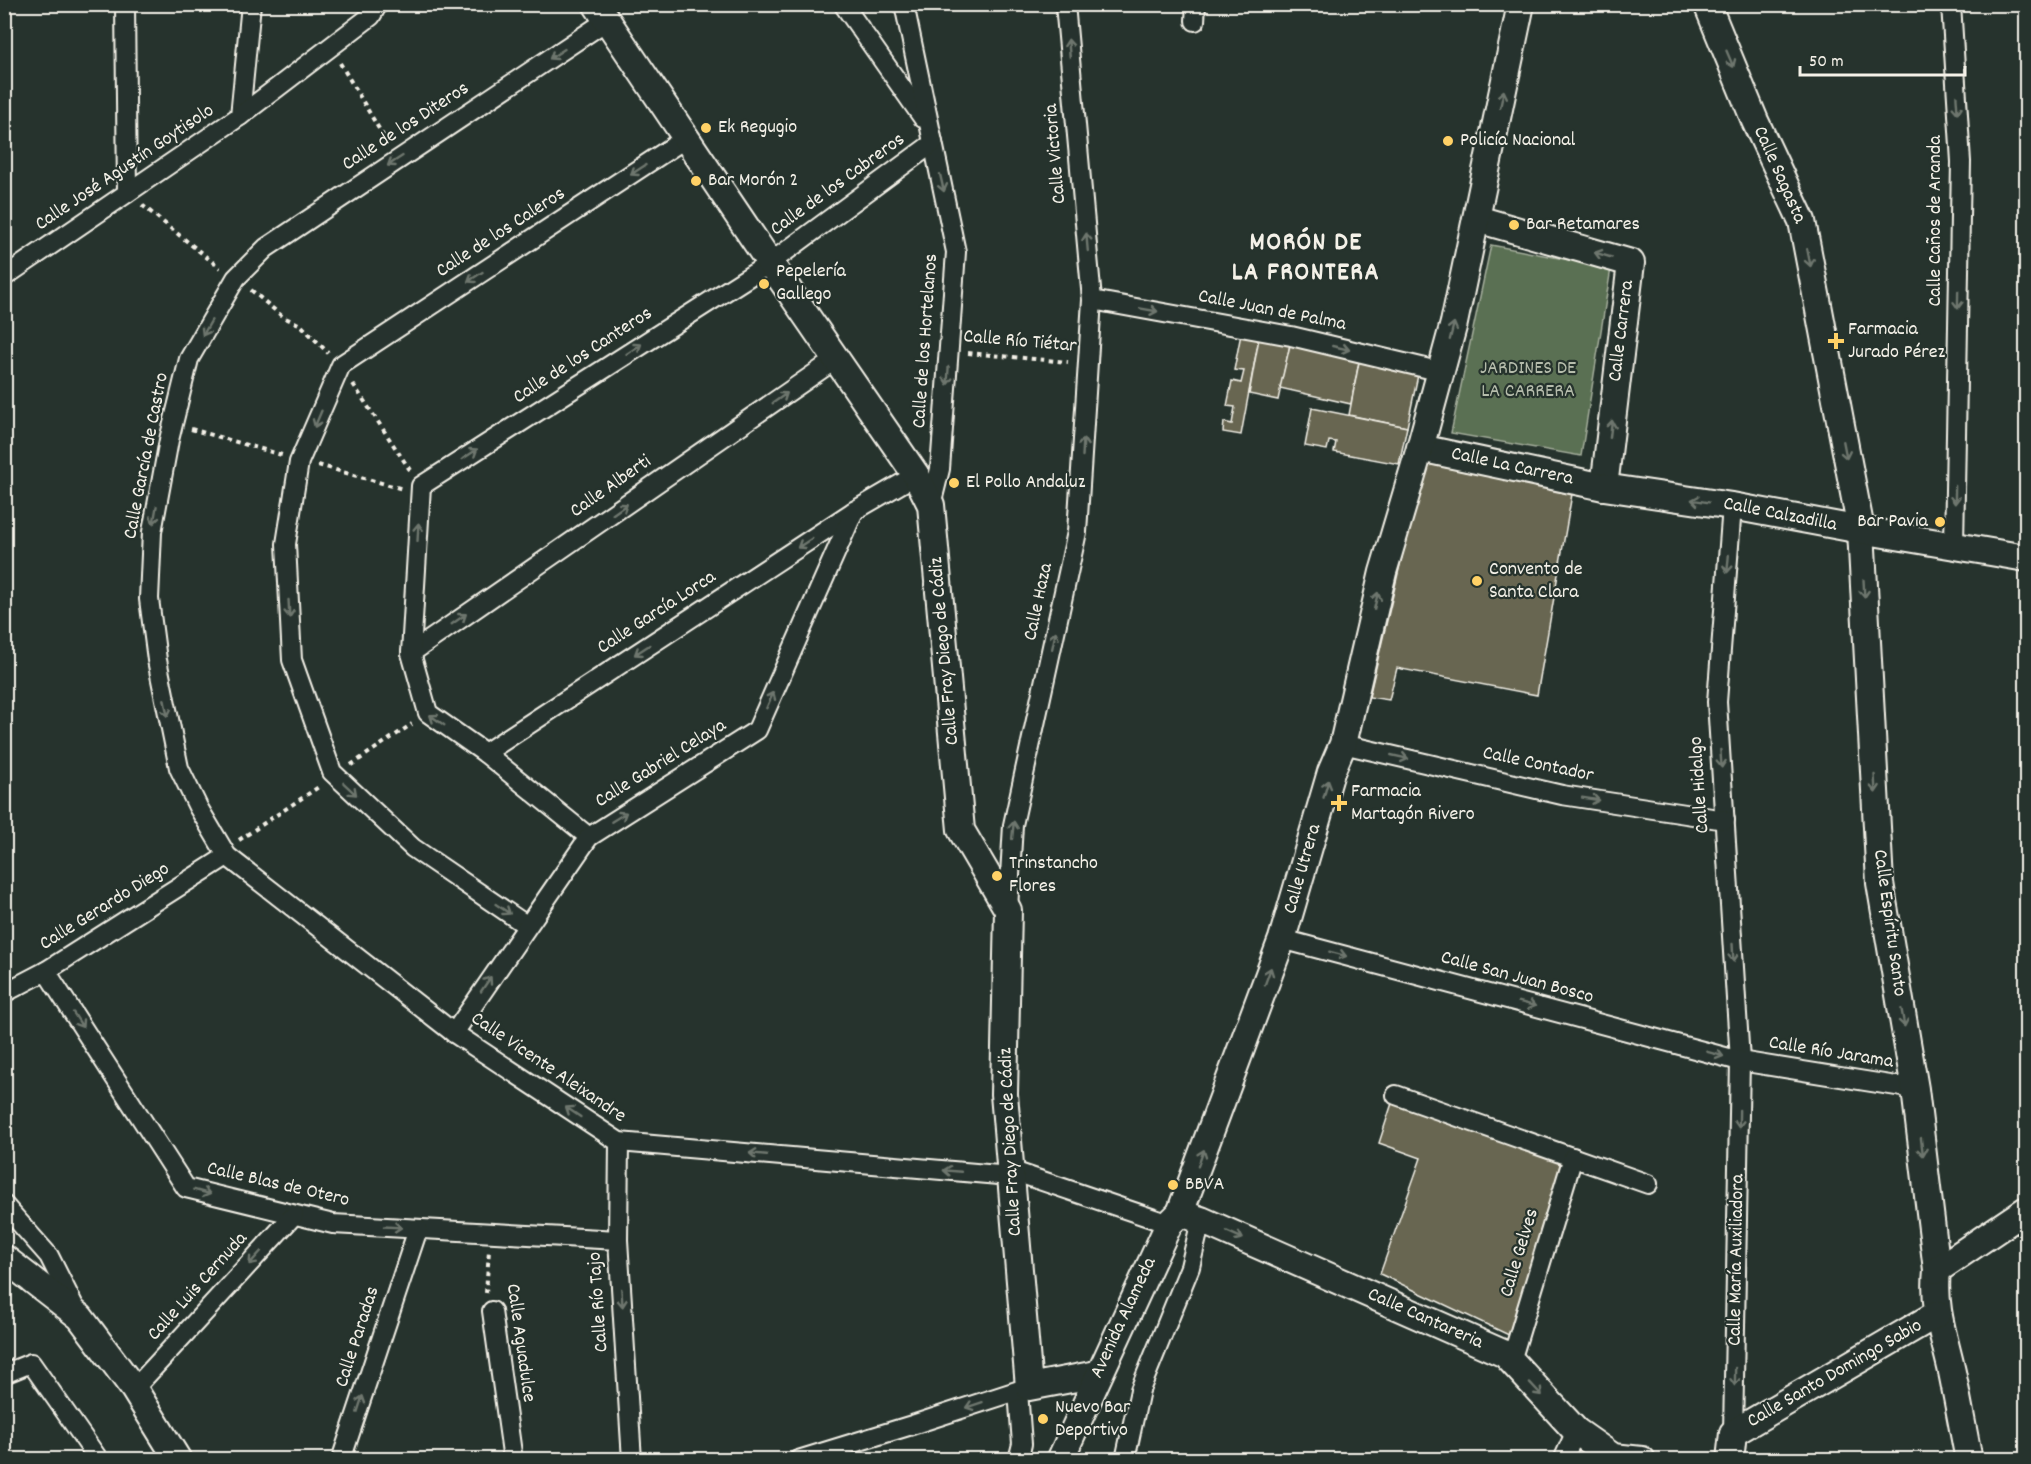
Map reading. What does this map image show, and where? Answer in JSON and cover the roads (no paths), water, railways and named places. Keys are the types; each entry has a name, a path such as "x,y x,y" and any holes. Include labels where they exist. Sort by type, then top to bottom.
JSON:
{"street":[{"path":"125,4 127,193"},
{"name":"Calle José Agustín Goytisolo","path":"240,116 251,4"},
{"name":"Calle José Agustín Goytisolo","path":"4,278 240,116 371,16 378,4"},
{"path":"843,4 931,134"},
{"name":"Calle de los Hortelanos","path":"904,4 956,252 940,469 931,505"},
{"name":"Calle Victoria","path":"1065,4 1092,300"},
{"path":"1420,448 1442,372 1477,219 1521,4"},
{"name":"Calle Sagasta","path":"1707,4 1755,121 1802,221 1861,530"},
{"name":"Calle Caños de Aranda","path":"1951,4 1961,162 1954,545"},
{"name":"Calle Fray Diego de Cádiz","path":"601,13 916,475 931,505 962,830 1008,910 1004,1094 1023,1389"},
{"name":"Calle de los Diteros","path":"236,279 266,248 397,159 601,13"},
{"name":"Calle de los Cabreros","path":"770,263 931,134"},
{"name":"Calle de los Caleros","path":"526,925 413,848 332,772 292,660 286,544 299,462 341,365 686,138"},
{"name":"Calle Carrera","path":"1477,219 1631,263 1604,487"},
{"name":"Calle de los Canteros","path":"411,652 421,486 770,263"},
{"name":"Calle García de Castro","path":"227,856 198,807 179,768 157,660 149,599 152,532 169,440 189,359 236,279"},
{"name":"Calle Haza","path":"1008,910 1013,825 1077,532 1092,300"},
{"name":"Calle Juan de Palma","path":"1092,300 1292,336 1442,372"},
{"name":"Calle Alberti","path":"411,652 836,359"},
{"name":"Calle La Carrera","path":"1420,448 1604,487"},
{"name":"Calle Utrera","path":"1183,1219 1282,939 1331,772 1344,744 1383,572 1420,448"},
{"name":"Calle García Lorca","path":"485,753 854,511 916,475"},
{"name":"Calle Calzadilla","path":"1604,487 1732,506 2026,558"},
{"name":"Calle Hidalgo","path":"1732,506 1716,702 1740,1061"},
{"name":"Calle Gabriel Celaya","path":"454,1033 526,925 589,837 757,730 854,511"},
{"name":"Calle Espíritu Santo","path":"1861,530 1880,883 1915,1089 1937,1270 1934,1292 1937,1314 1969,1460"},
{"path":"411,652 428,713 485,753 589,837"},
{"name":"Calle Contador","path":"1344,744 1562,795 1725,820"},
{"name":"Calle Gerardo Diego","path":"4,993 46,971 227,856"},
{"name":"Calle Vicente Aleixandre","path":"227,856 454,1033 619,1142 1010,1173 1183,1219"},
{"name":"Calle San Juan Bosco","path":"1282,939 1740,1061"},
{"name":"Calle Blas de Otero","path":"46,971 186,1188 333,1224 618,1239"},
{"name":"Calle Río Jarama","path":"1740,1061 1915,1089"},
{"name":"Calle María Auxiliadora","path":"1730,1460 1734,1433 1740,1061"},
{"path":"1396,1095 1648,1184"},
{"name":"Calle Río Tajo","path":"619,1142 618,1239 632,1460"},
{"name":"Calle Gelves","path":"1511,1361 1573,1157"},
{"path":"4,1206 49,1256 80,1317 134,1389 178,1460"},
{"path":"1937,1270 2026,1210"},
{"name":"Calle Luis Cernuda","path":"134,1389 294,1215"},
{"path":"1125,1460 1140,1390 1190,1267 1183,1219"},
{"name":"Calle Cantareria","path":"1183,1219 1505,1354 1585,1444 1613,1456 1641,1460"},
{"name":"Avenida Alameda","path":"1060,1460 1098,1374 1183,1219"},
{"name":"Calle Paradas","path":"341,1460 418,1229"},
{"path":"4,1258 80,1317"},
{"path":"4,1281 80,1317"},
{"name":"Calle Aguadulce","path":"492,1311 513,1460"},
{"name":"Calle Santo Domingo Sabio","path":"1734,1433 1937,1314"},
{"path":"4,1374 31,1363 99,1460"},
{"path":"798,1460 1023,1389 1098,1374"},
{"path":"1018,1460 1022,1444 1023,1389"},
{"path":"1563,1460 1585,1444"}],"place":[{"name":"Ek Regugio","path":"706,128"},
{"name":"Policía Nacional","path":"1448,141"},
{"name":"Bar Morón 2","path":"696,181"},
{"name":"Bar Retamares","path":"1514,225"},
{"name":"Pepelería Gallego","path":"764,284"},
{"name":"Farmacia Jurado Pérez","path":"1836,341"},
{"name":"El Pollo Andaluz","path":"954,483"},
{"name":"Bar Pavia","path":"1940,522"},
{"name":"Convento de Santa Clara","path":"1477,581"},
{"name":"Farmacia Martagón Rivero","path":"1339,803"},
{"name":"Trinstancho Flores","path":"997,876"},
{"name":"BBVA","path":"1173,1185"},
{"name":"Nuevo Bar Deportivo","path":"1043,1419"}],"district":[{"name":"MORÓN DE LA FRONTERA","path":"1306,258"}],"park label":[{"name":"JARDINES DE LA CARRERA","path":"1528,380"}]}
